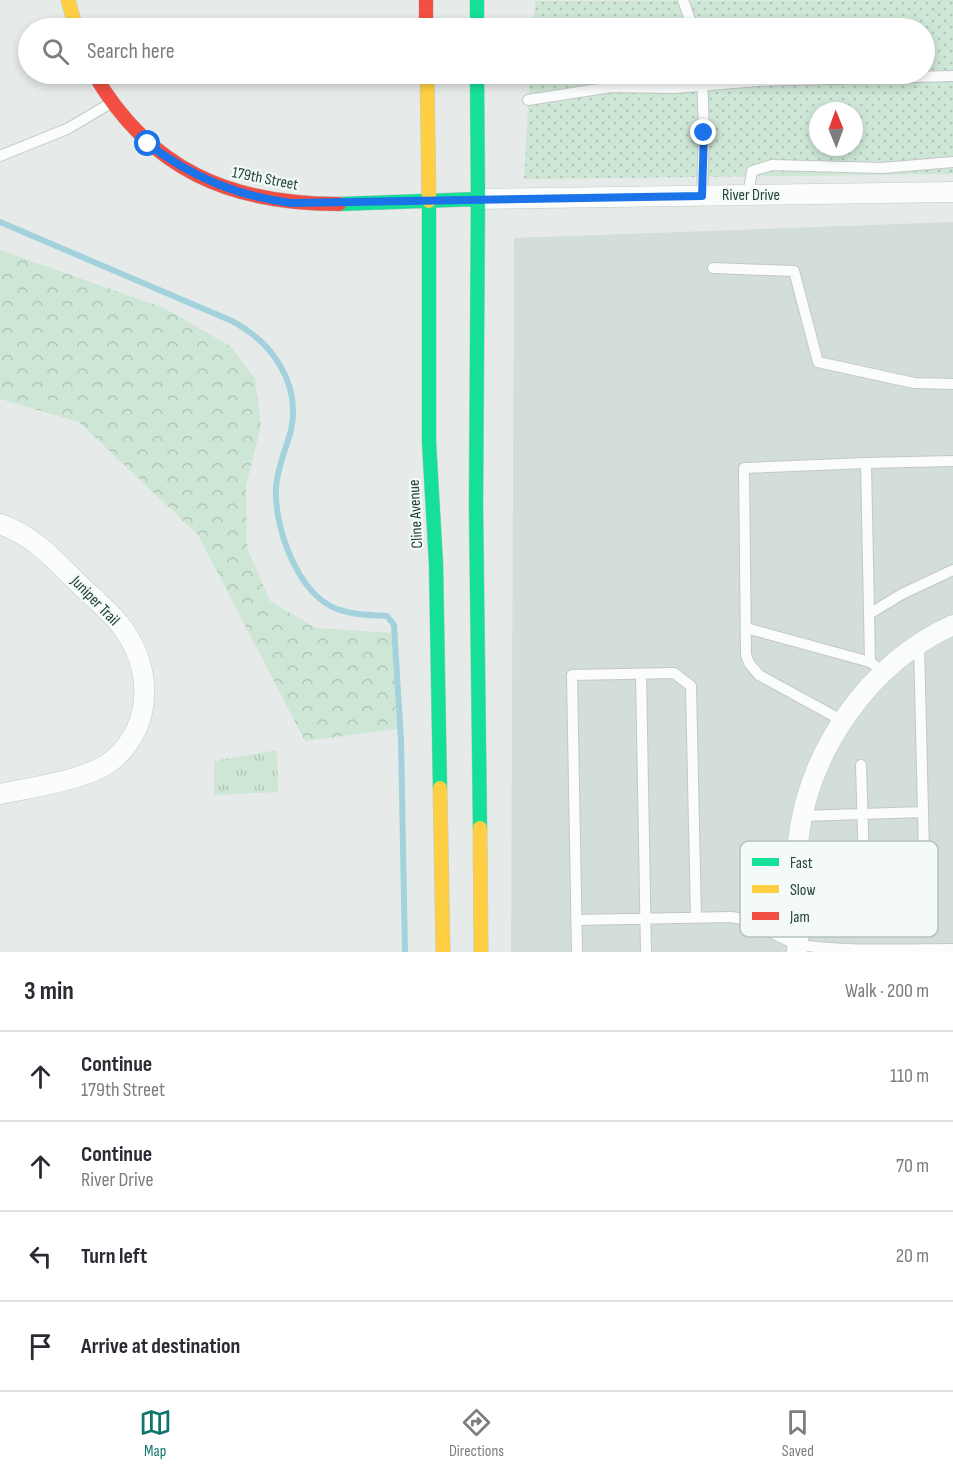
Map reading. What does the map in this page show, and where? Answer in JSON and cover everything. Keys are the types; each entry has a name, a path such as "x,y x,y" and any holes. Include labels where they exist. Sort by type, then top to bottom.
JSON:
{"main road":[{"path":"68,0 73,18"},
{"path":"426,0 426,18"},
{"path":"477,0 477,18"},
{"name":"179th Street","path":"100,84 111,103 148,144 171,161 219,187 291,203 478,200"},
{"name":"Cline Avenue","path":"427,84 429,442 436,564 443,952"},
{"path":"477,84 476,505 481,952"}],"street":[{"name":"River Drive","path":"478,200 953,192"},
{"name":"Juniper Trail","path":"0,524 37,542 119,623 138,654 146,695 135,733 113,760 84,774 0,794"},
{"path":"799,841 802,816 820,762 877,667 953,625"}],"lane":[{"path":"683,0 689,18"},
{"path":"935,76 953,76"},
{"path":"528,100 611,87 674,88 725,84"},
{"path":"702,196 703,86"},
{"path":"0,156 67,129 111,103"},
{"path":"748,196 752,171 772,165 882,168 953,162"},
{"path":"713,268 794,271 818,362 914,382 953,384"},
{"path":"843,721 754,671 746,655 744,468 953,460"},
{"path":"746,628 877,667 869,614 867,463"},
{"path":"869,614 903,594 953,570"},
{"path":"919,644 924,841"},
{"path":"577,952 572,675 674,673 691,686 696,918"},
{"path":"641,674 646,952"},
{"path":"861,765 863,841"},
{"path":"802,816 923,812"},
{"path":"576,920 740,918"},
{"path":"777,937 797,948 827,951 953,949"}],"shaded area":[{"path":"953,222 953,952 511,952 514,238"}],"green space":[{"path":"953,0 953,174 524,179 529,84 935,84 935,18 534,18 535,1"},
{"path":"0,250 164,308 230,346 255,378 261,425 246,487 247,548 270,601 316,628 392,633 397,729 305,741 198,535 79,422 0,399"},
{"path":"277,750 278,792 214,795 214,761"}],"waterway":[{"path":"0,222 232,321 260,340 280,366 292,396 293,413 291,430 278,473 276,503 279,521 291,557 310,589 323,601 337,609 349,612 387,616 394,625 401,741 405,952"}],"traffic: fast":[{"path":"477,0 477,18"},
{"path":"477,84 478,199"},
{"path":"339,204 478,199"},
{"path":"478,199 476,505 480,828"},
{"path":"429,201 429,442 436,564 440,788"}],"traffic: slow":[{"path":"68,0 73,18"},
{"path":"427,84 429,201"},
{"path":"440,788 443,952"},
{"path":"480,828 481,952"}],"traffic: jam":[{"path":"426,0 426,18"},
{"path":"101,84 116,107 141,135 167,157 197,175 228,188 263,197 339,204"}],"route":[{"path":"148,144 192,174 219,187 291,203 702,196 704,133"}]}
